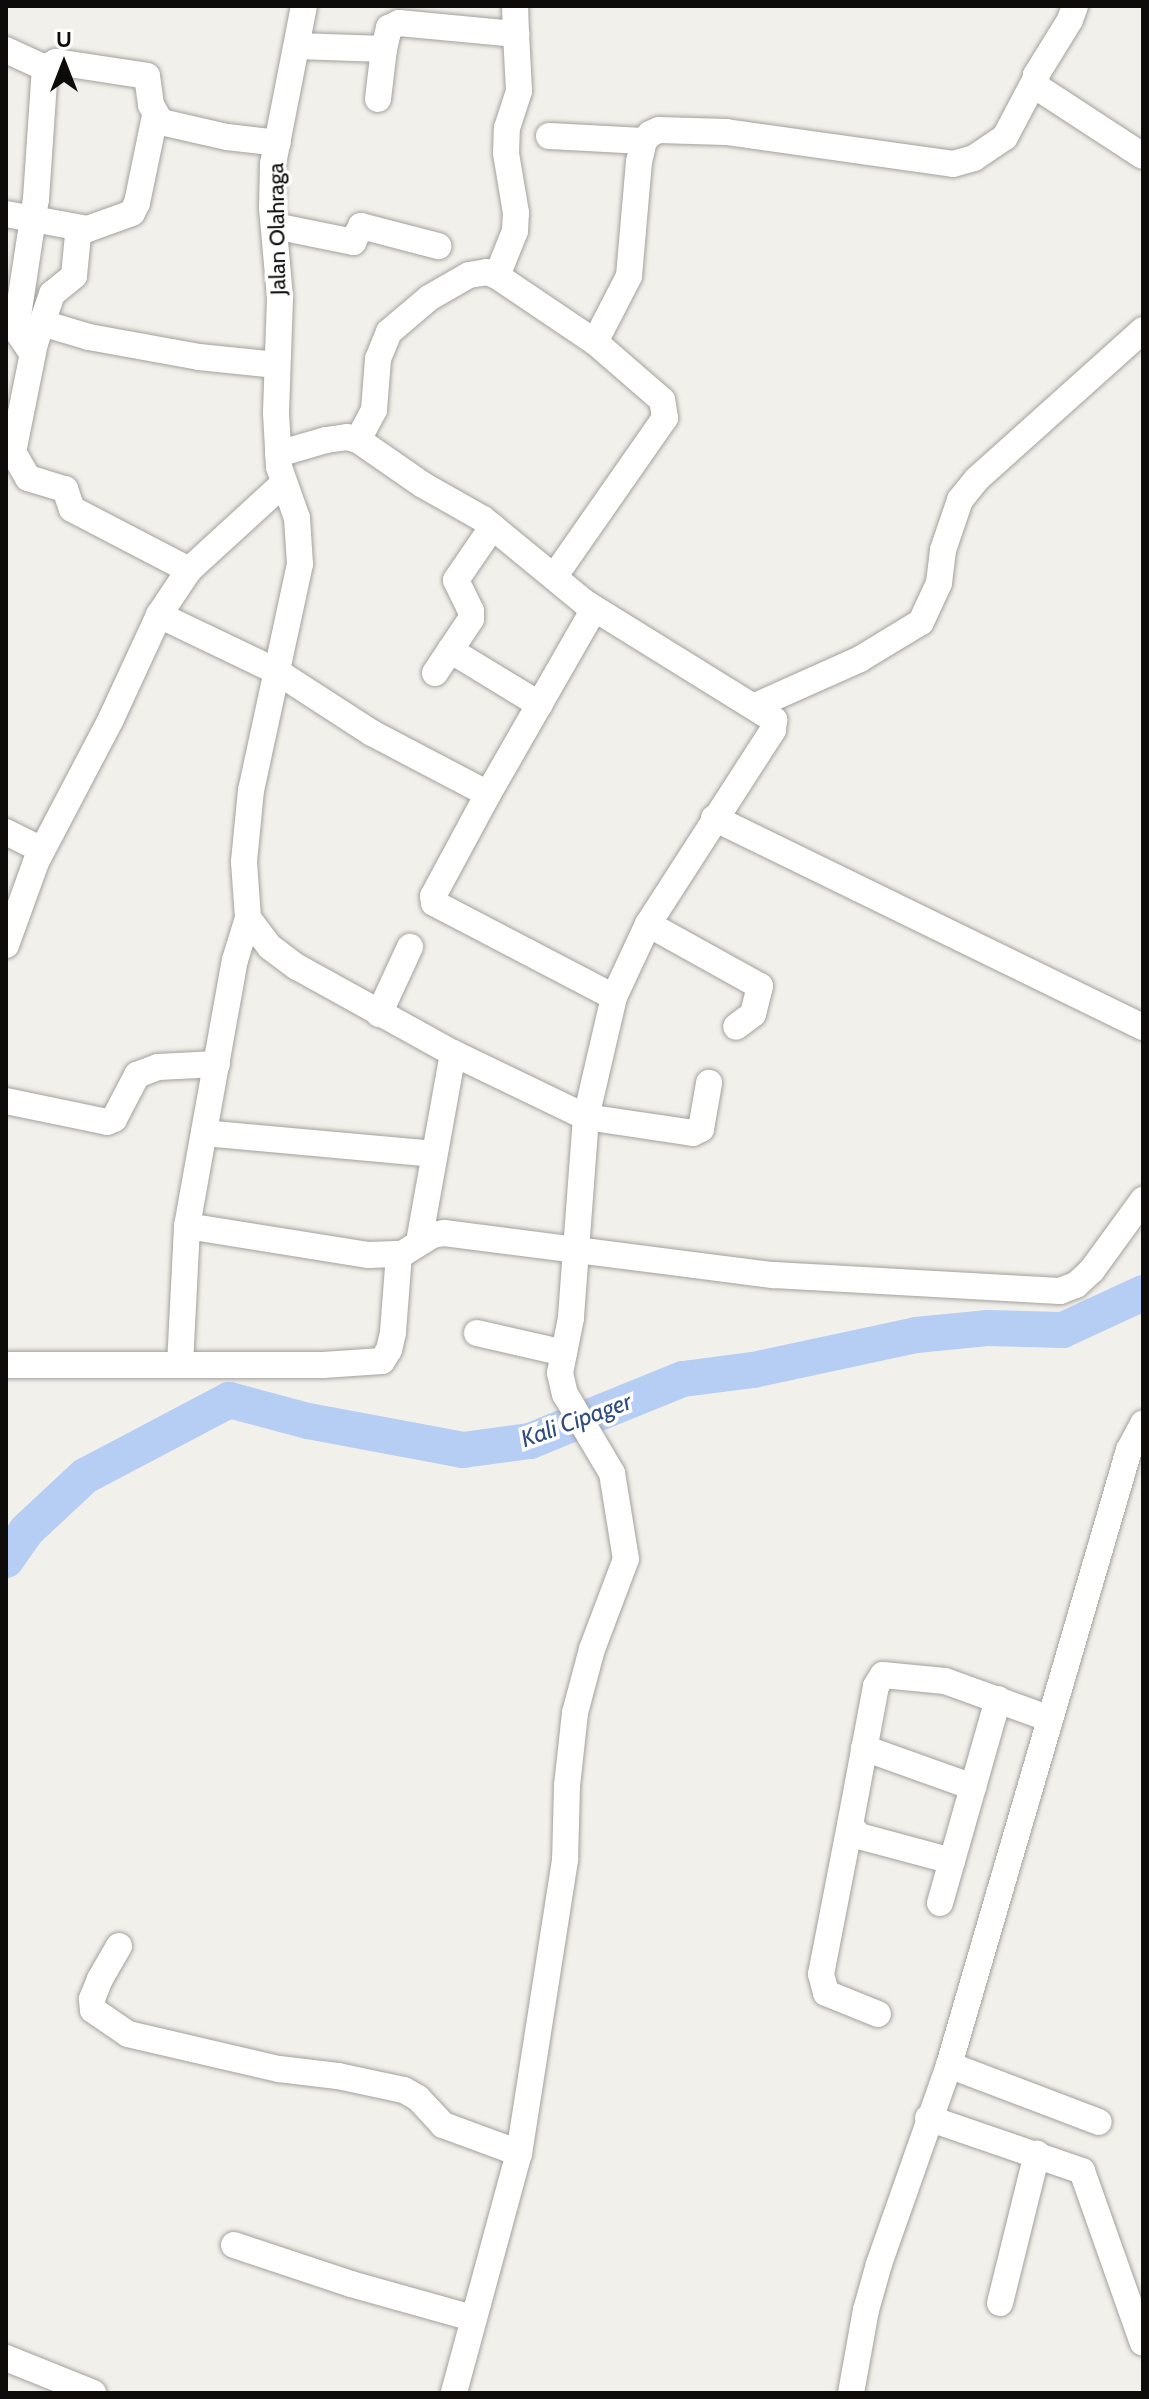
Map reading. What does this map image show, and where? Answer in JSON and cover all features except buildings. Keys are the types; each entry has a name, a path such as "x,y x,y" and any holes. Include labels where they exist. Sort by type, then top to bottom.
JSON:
{"street":[{"name":"Jalan Olahraga","path":"248,918 244,862 251,790 300,564 297,518 284,483 278,454 280,298 273,164 304,6"},
{"path":"497,276 515,231 516,213 506,153 507,128 519,91 515,6"},
{"path":"549,136 644,141 659,130 726,132 953,164 974,158 1005,137 1076,6"},
{"path":"378,99 389,28 399,23 516,34"},
{"path":"297,46 384,49"},
{"path":"6,50 45,68"},
{"path":"45,68 56,62 147,76 155,116 137,203 132,213 78,235 72,279 54,292 32,353 10,452 28,478 65,489 72,509 189,570"},
{"path":"32,353 16,329 33,218 45,68"},
{"path":"1035,80 1037,87 1143,156"},
{"path":"155,116 176,127 278,143"},
{"path":"595,342 629,276 644,141"},
{"path":"6,214 88,229"},
{"path":"275,226 353,242 361,226 438,246"},
{"path":"358,440 374,410 378,359 389,332 429,298 469,275 487,272 497,276 595,342 662,400 665,418 554,577"},
{"path":"42,323 89,337 186,355 277,365"},
{"path":"755,706 860,659 921,622 939,583 943,550 960,500 977,479 1143,330"},
{"path":"278,454 326,440 347,437 358,440 423,485 493,526 594,609 774,720 773,730 648,924 614,997 586,1117 571,1318 560,1373 565,1394 612,1473 626,1559 592,1649 575,1713 567,1786 565,1860 519,2153 454,2393"},
{"path":"6,945 42,850 111,719 159,615 189,570 284,483"},
{"path":"435,673 471,619 471,611 456,580 493,526"},
{"path":"594,609 433,896 434,903 614,997"},
{"path":"159,615 276,671 372,733 488,794"},
{"path":"450,650 540,705"},
{"path":"714,818 1143,1027"},
{"path":"6,832 42,850"},
{"path":"248,918 270,947 297,967 453,1053 586,1117 693,1133 701,1129 709,1083"},
{"path":"180,1365 187,1226 235,960 248,918"},
{"path":"648,924 760,986 753,1014 736,1027"},
{"path":"379,1014 410,947"},
{"path":"6,1365 323,1365 382,1361 389,1350 409,1248 447,1099 453,1053"},
{"path":"6,1101 107,1122 114,1119 137,1075 158,1067 217,1064"},
{"path":"204,1133 433,1154"},
{"path":"187,1226 339,1251 409,1248 444,1233 774,1275 1060,1291 1076,1285 1092,1270 1143,1200"},
{"path":"477,1333 564,1353"},
{"path":"851,2393 866,2310 928,2118 949,2065 1048,1718 1129,1450 1143,1424"},
{"path":"878,2014 826,1993 821,1974 876,1686 883,1675 945,1681 1048,1718"},
{"path":"940,1903 998,1699"},
{"path":"864,1748 973,1787"},
{"path":"850,1825 859,1836 952,1861"},
{"path":"119,1946 100,1979 92,1999 93,2010 128,2034 279,2069 338,2076 404,2090 418,2098 443,2125 519,2153"},
{"path":"949,2065 1099,2122"},
{"path":"928,2118 1037,2153 1086,2179 1143,2343"},
{"path":"1000,2303 1037,2153"},
{"path":"234,2245 351,2284 472,2318"},
{"path":"6,2358 93,2393"}],"waterway":[{"name":"Kali Cipager","path":"6,1560 26,1531 85,1476 229,1400 308,1421 463,1450 530,1441 683,1379 753,1370 916,1335 987,1328 1063,1330 1143,1293"}]}
